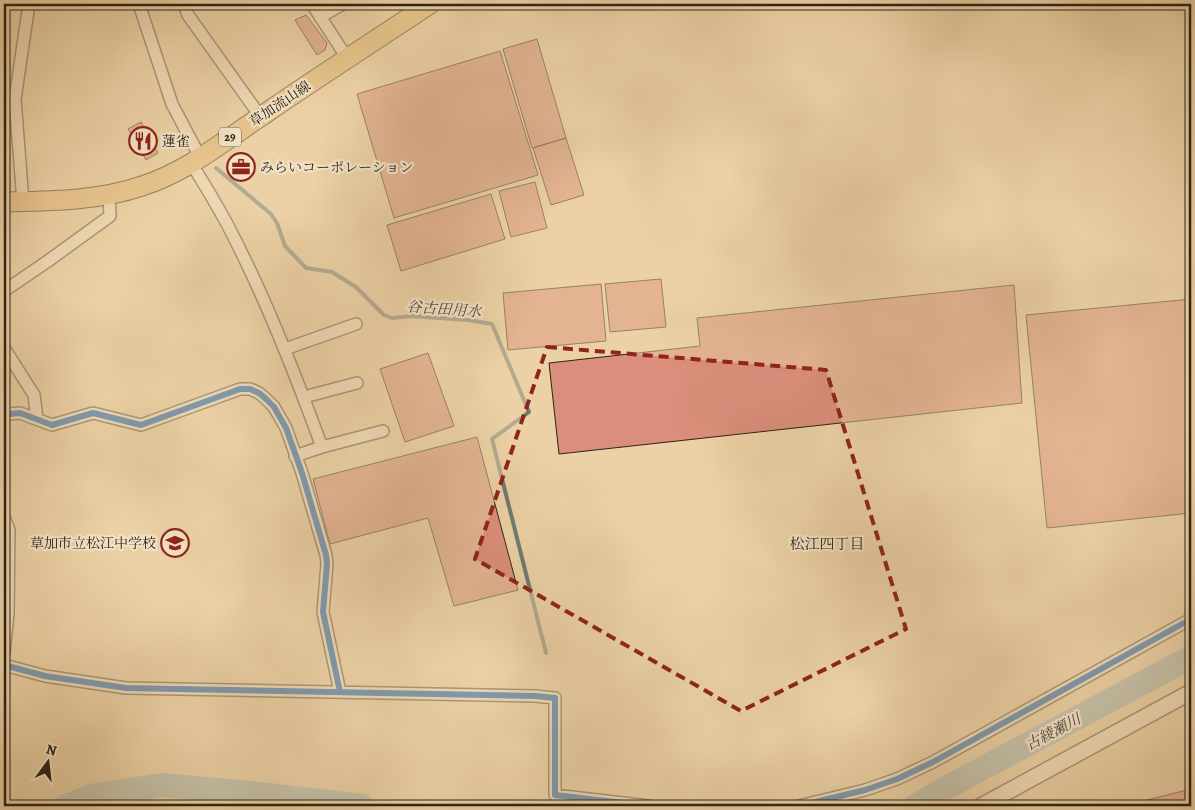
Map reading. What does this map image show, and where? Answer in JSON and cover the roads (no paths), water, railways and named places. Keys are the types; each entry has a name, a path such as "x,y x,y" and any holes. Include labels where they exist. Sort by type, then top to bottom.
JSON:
{"main road":[{"name":"草加流山線","path":"4,202 71,200 109,196 144,186 196,160 430,4"}],"street":[{"path":"23,202 15,98 29,4"},
{"path":"139,4 172,104 196,160 285,349 322,447"},
{"path":"184,4 188,15 260,116"},
{"path":"312,4 347,58"},
{"path":"320,17 343,4"},
{"path":"4,291 110,216 109,196"},
{"path":"285,349 356,324"},
{"path":"4,348 34,395 37,419"},
{"path":"304,398 357,383"},
{"path":"4,416 20,413 52,425 93,412 141,425 240,389 250,389 259,393 274,407 286,428 302,473 326,555 323,612 340,692"},
{"path":"295,456 383,431"},
{"path":"4,653 8,614 9,530 5,522"},
{"path":"799,806 865,790 897,779 933,762 1191,619"},
{"path":"4,665 45,676 126,688 535,696 555,698 554,794 649,806"},
{"path":"981,806 1191,692"}],"waterway":[{"name":"谷古田用水","path":"216,168 271,214 277,223 285,246 306,268 332,272 356,287 384,315 392,318 411,316 468,320 492,324 529,412 492,439 546,653"},
{"name":"古綾瀬川","path":"915,806 1191,657"},
{"name":"古綾瀬川","path":"65,806 95,795 162,785 362,806"}],"place":[{"name":"蓮雀","path":"143,141"},
{"name":"みらいコーポレーション","path":"241,167"},
{"name":"草加市立松江中学校","path":"175,543"}],"district":[{"name":"松江四丁目","path":"827,544"}]}
